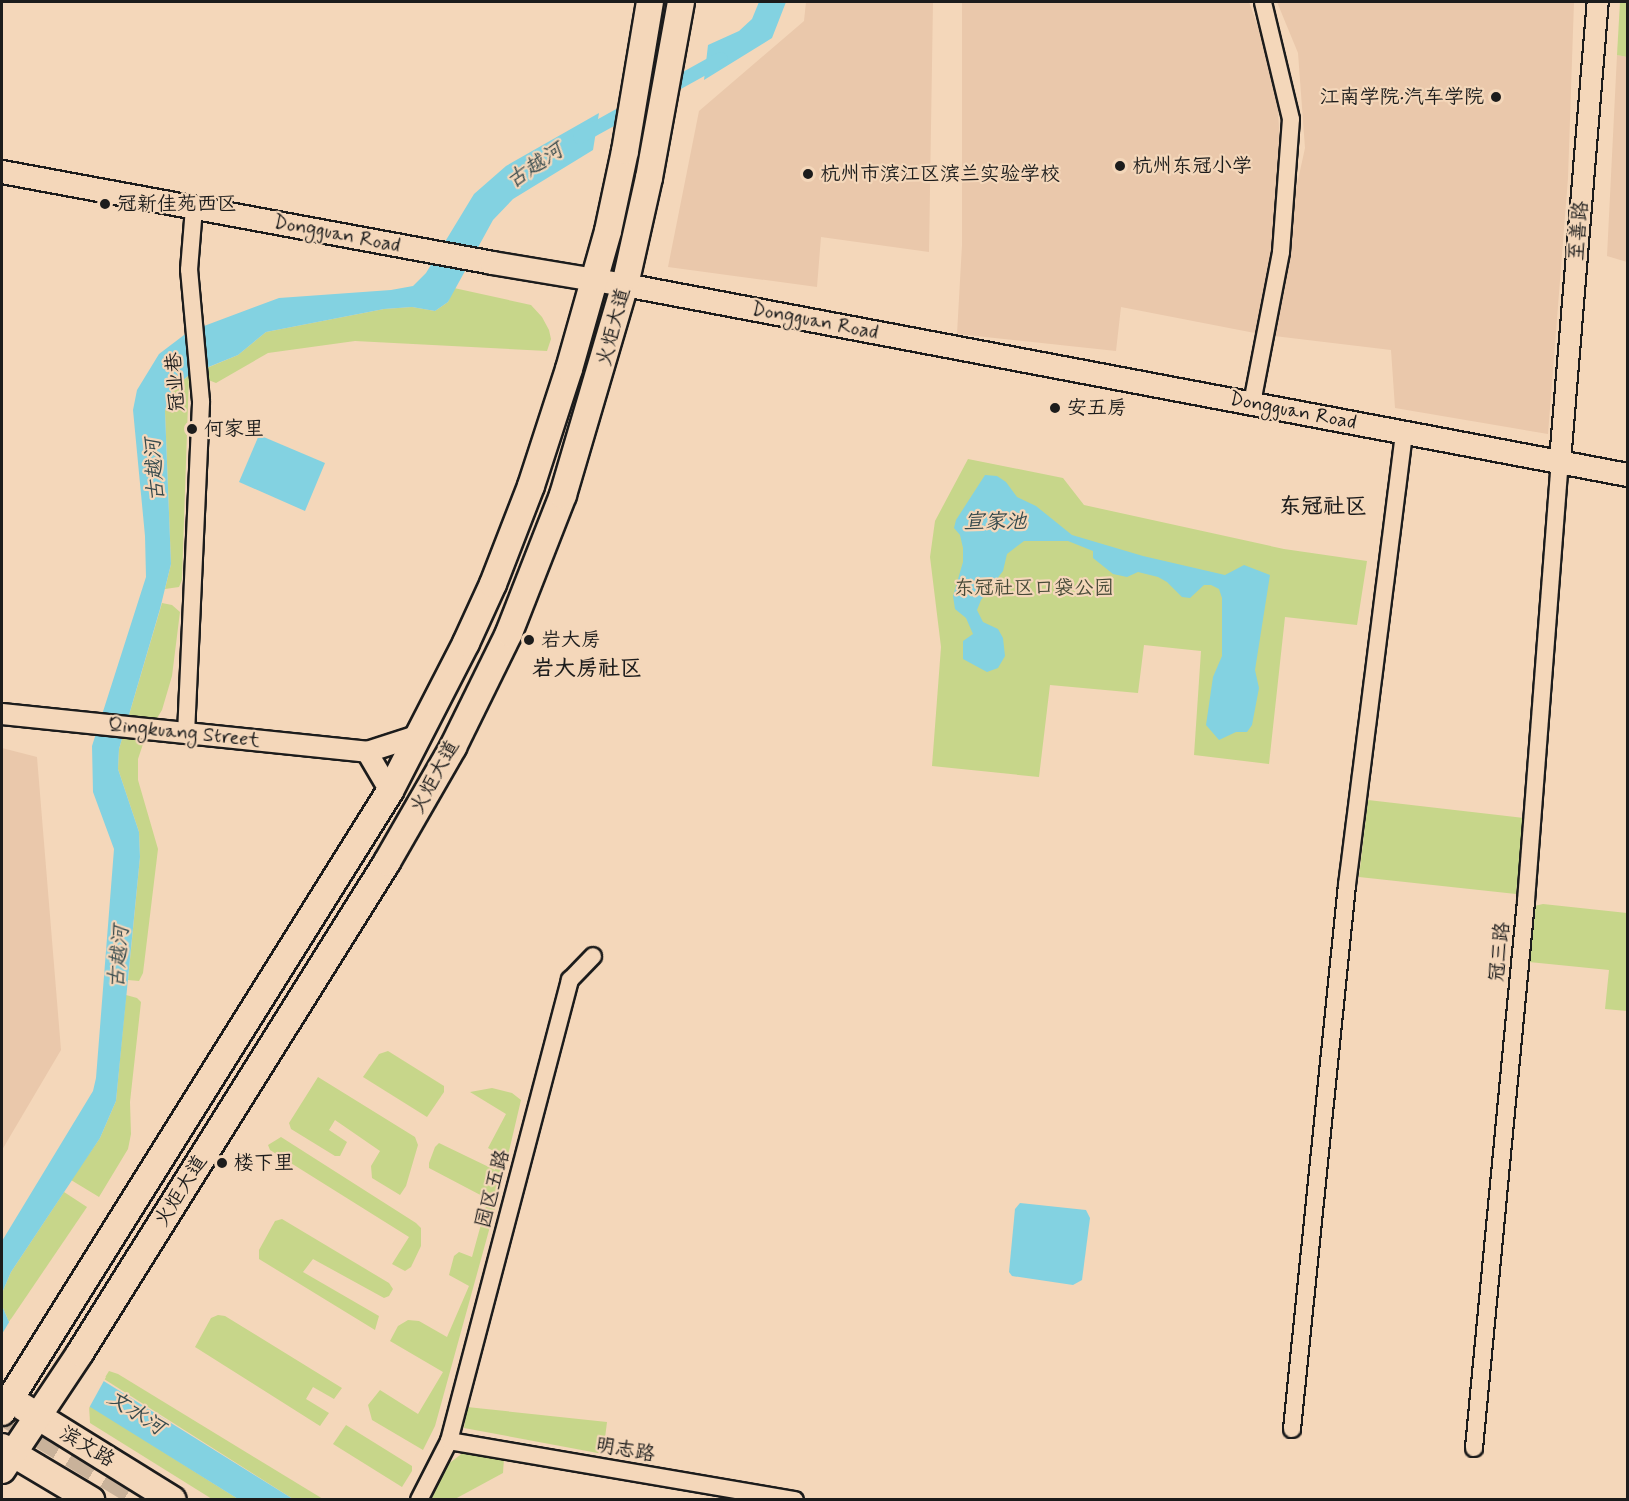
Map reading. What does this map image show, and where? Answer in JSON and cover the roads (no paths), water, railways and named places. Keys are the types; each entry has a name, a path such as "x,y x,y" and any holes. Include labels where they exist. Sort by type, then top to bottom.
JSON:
{"main road":[{"name":"火炬大道","path":"10,1395 51,1336 390,791 420,735 493,584 531,486 561,394 593,281 625,151 650,2"},
{"name":"火炬大道","path":"6,1457 37,1417 80,1353 354,913 453,747 525,596 563,495 625,285 661,114 681,2"},
{"name":"Dongguan Road","path":"2,172 492,263 625,285 1628,475"},
{"path":"327,894 334,908 354,913"},
{"name":"滨文路","path":"10,1395 37,1417 173,1500"},
{"path":"6,1457 91,1500"}],"street":[{"path":"1252,403 1281,252 1291,119 1263,2"},
{"name":"至善路","path":"1560,461 1598,2"},
{"name":"冠业巷","path":"186,734 201,401 191,320 189,270 194,208"},
{"path":"1292,1429 1347,885 1404,431"},
{"name":"冠三路","path":"1474,1448 1526,901 1560,461"},
{"name":"Qingkuang Street","path":"2,714 367,752 420,735"},
{"path":"367,752 390,791"},
{"name":"园区五路","path":"419,1500 449,1442 570,980 592,956"},
{"name":"明志路","path":"449,1442 795,1500"}],"water":[{"path":"759,2 786,2 772,38 704,80 708,45 739,31 752,19"},
{"path":"599,113 593,150 513,199 493,220 448,302 435,311 412,307 384,309 266,332 238,355 189,375 171,391 165,411 171,564 119,749 118,769 139,832 140,857 116,1101 100,1138 11,1272 2,1293 2,1241 93,1091 96,1078 114,849 93,792 92,746 146,577 145,536 133,410 137,390 159,354 188,332 279,298 391,290 413,286 426,273 474,194 506,166"},
{"path":"259,435 325,463 305,511 239,482"},
{"name":"宣家池","path":"985,475 997,476 1006,482 1017,497 1036,506 1072,535 1143,556 1225,575 1244,565 1270,575 1255,670 1259,688 1252,725 1247,732 1236,732 1219,740 1206,725 1213,677 1222,656 1222,598 1219,589 1211,585 1204,585 1190,598 1182,597 1167,582 1158,577 1138,572 1127,577 1113,574 1093,558 1093,551 1068,541 1024,541 1007,554 1003,571 981,600 977,610 983,622 998,629 1003,638 1005,656 998,668 987,672 963,659 963,641 973,634 966,618 955,609 953,596 963,562 963,548 960,535 954,528 956,520"},
{"path":"1020,1203 1086,1210 1090,1218 1082,1280 1073,1285 1012,1276 1009,1272 1015,1209"},
{"name":"文水河","path":"2,1293 3,1308 9,1322 293,1499 238,1499 2,1352"}],"waterway":[{"name":"古越河","path":"580,137 721,59"}],"tunnel":[{"path":"2,1411 149,1500"}],"place":[{"name":"江南学院·汽车学院","path":"1496,97"},
{"name":"杭州东冠小学","path":"1120,166"},
{"name":"杭州市滨江区滨兰实验学校","path":"808,174"},
{"name":"冠新佳苑西区","path":"105,204"},
{"name":"安五房","path":"1055,408"},
{"name":"何家里","path":"192,429"},
{"name":"岩大房","path":"529,640"},
{"name":"楼下里","path":"222,1163"}],"district":[{"name":"东冠社区","path":"1323,508"},
{"name":"岩大房社区","path":"587,670"}],"park label":[{"name":"东冠社区口袋公园","path":"1034,588"}]}
